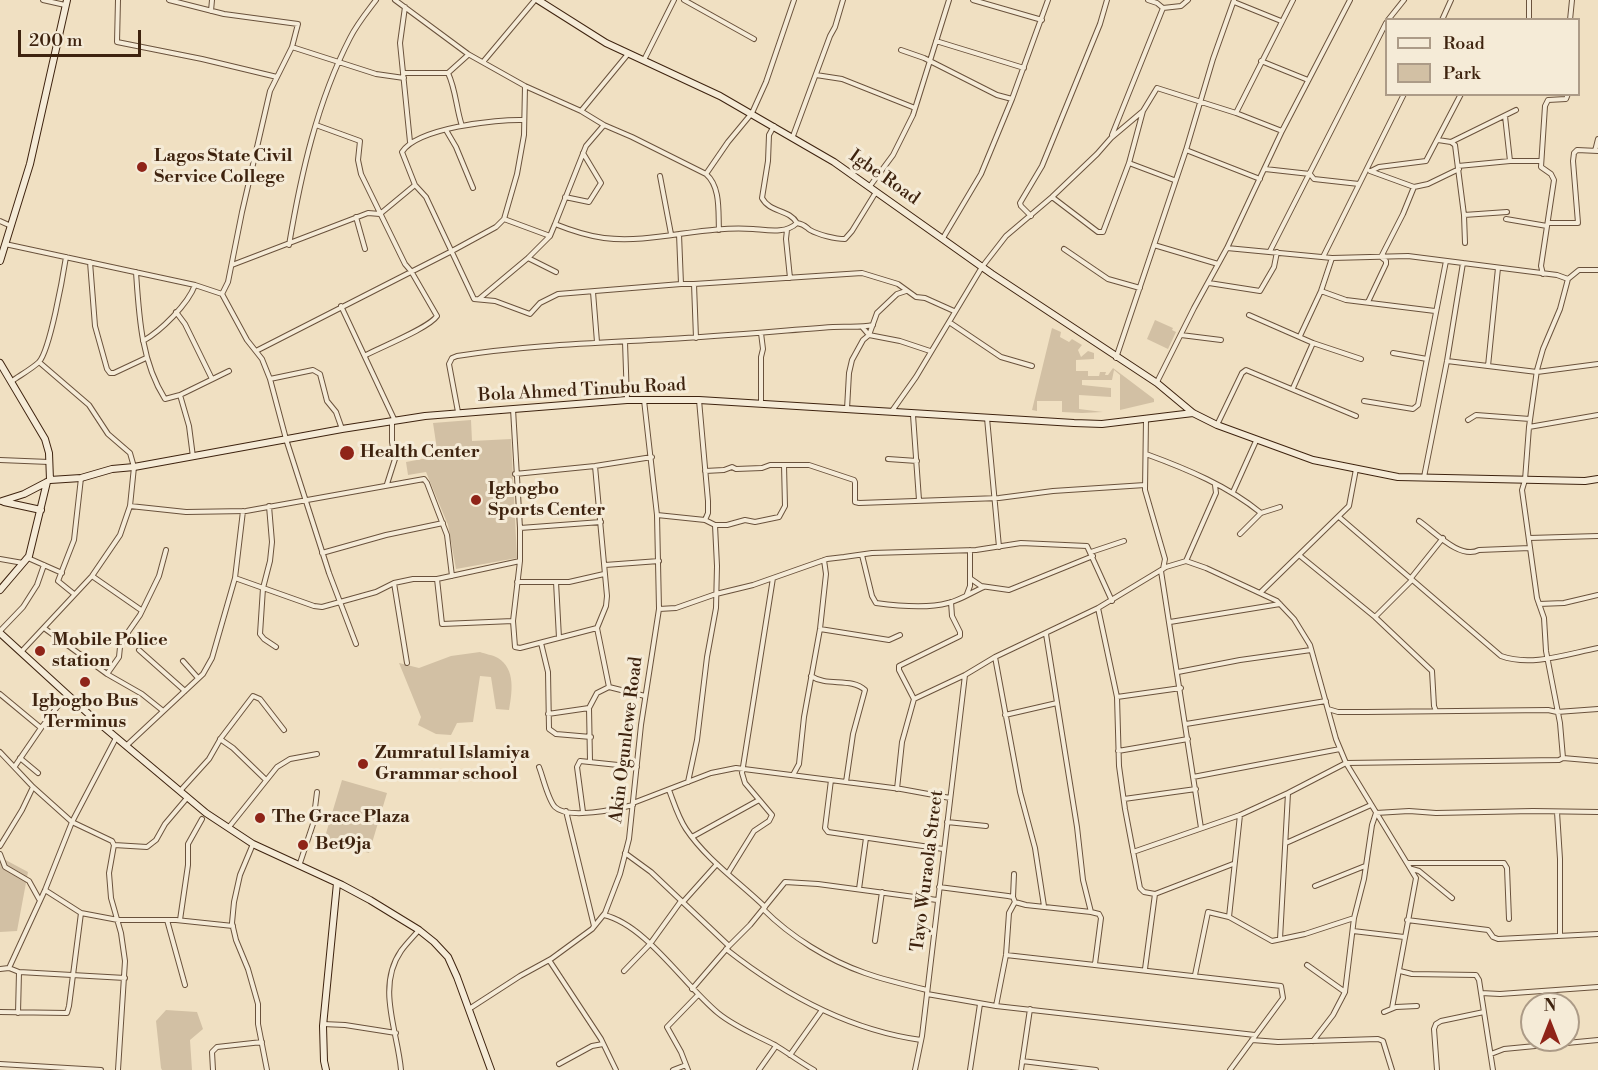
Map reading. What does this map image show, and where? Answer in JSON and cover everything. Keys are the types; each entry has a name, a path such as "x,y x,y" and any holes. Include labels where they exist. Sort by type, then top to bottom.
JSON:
{"main road":[{"name":"Igbe Road","path":"537,0 606,43 720,96 794,136 877,190 982,267 1157,383 1193,412 1217,425 1313,460 1398,477 1585,481 1598,479"},
{"path":"0,261 30,164 66,3"},
{"path":"0,364 45,439 50,465 48,481 26,561 0,590"},
{"name":"Bola Ahmed Tinubu Road","path":"48,481 81,478 112,469 193,457 342,429 458,412 627,400 699,400 913,415 1102,424 1193,412"},
{"path":"1,501 24,494 48,481"},
{"path":"1,501 40,510"},
{"path":"0,632 126,746 187,798 228,828 253,844 370,900 419,930 442,950 448,957 491,1070"},
{"path":"327,1070 323,1053 323,1024 337,883"}],"street":[{"path":"43,0 66,3"},
{"path":"118,0 117,42 277,77"},
{"path":"169,0 211,11 273,22 296,23 298,27 292,47 270,91 232,266 222,294"},
{"path":"211,11 212,0"},
{"path":"289,245 321,104 351,36 376,0"},
{"path":"395,0 468,54 525,86 581,111 604,125 632,136 706,174 713,180 716,188 719,230"},
{"path":"483,62 537,0"},
{"path":"644,60 674,0"},
{"path":"684,0 754,39"},
{"path":"706,174 752,113 766,82 794,0"},
{"path":"794,136 843,0"},
{"path":"870,186 892,155 910,122 949,0"},
{"path":"973,0 1042,20"},
{"path":"943,238 981,174 1024,68 1048,0"},
{"path":"1031,216 1020,203 1042,166 1100,24 1107,0"},
{"path":"1148,0 1163,8 1181,6 1188,0"},
{"path":"1236,113 1293,0"},
{"path":"1157,383 1350,0"},
{"path":"1389,18 1404,0"},
{"path":"1443,18 1451,0"},
{"path":"1529,0 1529,18"},
{"path":"1570,18 1572,0"},
{"path":"1116,357 1234,1 1281,21"},
{"path":"405,7 400,43 410,142"},
{"path":"1111,138 1163,8"},
{"path":"1270,251 1385,25"},
{"path":"936,41 1024,68"},
{"path":"292,47 376,74 448,74 468,54"},
{"path":"901,50 924,57 997,94 1012,99"},
{"path":"581,111 628,54"},
{"path":"1261,61 1308,80"},
{"path":"448,74 453,84 462,126"},
{"path":"816,75 842,79 915,108"},
{"path":"256,351 496,227 504,219 517,174 524,135 525,86"},
{"path":"1052,197 1102,233 1128,163 1143,111 1157,88 1236,113 1282,131"},
{"path":"1323,257 1359,184 1368,171 1403,96"},
{"path":"1368,171 1379,167 1426,161 1460,96"},
{"path":"1543,274 1541,266 1554,180 1551,174 1542,170 1541,161 1546,102 1552,99 1566,99 1567,96"},
{"path":"1438,140 1451,142 1516,110"},
{"path":"891,412 916,376 982,267 1006,236 1052,197 1111,138 1143,111"},
{"path":"1505,116 1510,161"},
{"path":"524,120 472,123 410,142 403,150 402,155 415,185 426,196 472,297 478,300 495,301 530,314 540,303 558,294 862,273 898,284 906,291 954,311"},
{"path":"316,125 359,139 358,160 371,199 405,264 436,313 436,317 416,330 366,355"},
{"path":"478,300 528,258 550,236 586,146 604,125"},
{"path":"775,126 770,135 762,198 774,210 790,214 797,223 836,238 847,238 877,190"},
{"path":"446,130 456,147 473,188"},
{"path":"1506,219 1548,225 1578,223 1573,157 1577,150 1597,151 1598,139"},
{"path":"1451,142 1455,145 1464,215 1465,243"},
{"path":"1186,150 1260,179"},
{"path":"565,197 589,202 601,183 583,153"},
{"path":"1368,171 1414,187 1428,184 1458,167 1510,161 1541,161"},
{"path":"1128,163 1174,180"},
{"path":"1265,169 1310,174 1314,178 1359,184"},
{"path":"660,176 671,234"},
{"path":"232,266 356,217 368,213 380,214 415,185"},
{"path":"1381,257 1414,187"},
{"path":"1464,215 1507,212"},
{"path":"356,217 365,249"},
{"path":"504,219 550,236"},
{"path":"0,221 10,226"},
{"path":"555,224 605,238 636,239 719,230 787,230 797,223"},
{"path":"787,230 790,278"},
{"path":"679,234 681,284"},
{"path":"5,244 195,285 222,294 247,340 262,360 270,379 286,439 322,553 356,644"},
{"path":"1154,245 1218,264"},
{"path":"1227,248 1332,258 1408,256 1557,275 1568,279"},
{"path":"1064,249 1108,279 1140,288"},
{"path":"1209,283 1260,291 1274,267 1276,252"},
{"path":"12,381 39,362 46,347 66,257"},
{"path":"1368,302 1386,264 1381,257"},
{"path":"528,258 556,272"},
{"path":"1300,336 1321,291 1332,258"},
{"path":"1364,401 1407,409 1416,408 1446,261"},
{"path":"90,262 95,326 107,369 114,373 146,358"},
{"path":"1424,478 1463,263"},
{"path":"1488,366 1498,268"},
{"path":"1563,758 1547,658 1544,618 1539,604 1522,490 1537,372 1543,349 1560,309 1568,279 1579,270 1598,270"},
{"path":"136,272 146,358 165,399 180,395 229,371"},
{"path":"694,284 696,338"},
{"path":"143,341 154,335 176,312 191,295 195,285"},
{"path":"847,410 852,360 863,340 869,335 879,310 897,294 906,291"},
{"path":"1321,291 1342,299 1376,305 1402,305 1436,311"},
{"path":"593,292 597,342"},
{"path":"341,306 366,355 394,422 392,442 395,459 387,484"},
{"path":"176,312 185,324 212,379"},
{"path":"1249,315 1313,343 1361,359"},
{"path":"949,322 1001,357 1032,366"},
{"path":"458,412 449,368 452,358 491,350 873,325"},
{"path":"862,327 869,335 900,341 930,351"},
{"path":"761,333 763,349 761,405"},
{"path":"1181,335 1221,340"},
{"path":"625,342 627,400"},
{"path":"1293,388 1313,343"},
{"path":"1393,353 1427,359"},
{"path":"1447,361 1537,372 1598,364"},
{"path":"21,652 92,576 120,534 130,506 134,467 130,453 108,434 89,405 39,362"},
{"path":"1217,425 1244,371 1248,370 1356,416"},
{"path":"270,379 317,371 320,374 328,403 336,412 342,429"},
{"path":"180,395 189,426 193,457"},
{"name":"Akin Ogunlewe Road","path":"469,1010 520,976 549,960 594,926 604,915 620,874 633,804 645,696 659,609 657,515 644,400"},
{"path":"699,400 708,510 705,520"},
{"path":"513,409 515,474 520,528 520,561 513,621 514,647 520,648 597,628"},
{"path":"913,415 919,500"},
{"path":"1529,427 1598,415"},
{"path":"1468,420 1476,416 1530,419"},
{"path":"987,418 999,547"},
{"path":"1146,419 1144,490 1165,560 1162,571 1201,828"},
{"path":"1233,492 1256,441"},
{"path":"1146,454 1178,466 1233,492 1261,513"},
{"path":"515,474 596,466 652,457"},
{"path":"888,459 917,461"},
{"path":"0,460 50,465"},
{"path":"705,471 732,467 736,469 762,468 770,465 809,465 854,480 857,503 995,499 1053,491 1145,485"},
{"path":"657,515 705,520 715,525 727,525 745,520 755,522 781,515 785,506 784,465"},
{"path":"596,466 607,596 606,606 597,628 609,687"},
{"path":"1260,593 1349,506 1356,469"},
{"path":"74,594 59,583 75,534 81,478"},
{"path":"130,506 186,512 243,511 307,501 387,484 426,480 447,535 452,576"},
{"path":"1186,561 1216,493 1215,485"},
{"path":"1216,493 1224,489"},
{"path":"268,506 272,542 263,588 261,636 276,647"},
{"path":"1240,534 1261,513 1280,507"},
{"path":"126,746 203,674 212,658 235,578 243,511"},
{"path":"1339,517 1501,656 1519,660 1539,660 1598,648"},
{"path":"1419,521 1464,553 1479,550 1530,548"},
{"path":"520,528 601,522"},
{"path":"322,553 386,535 443,523"},
{"path":"688,782 697,740 707,657 716,608 715,525"},
{"path":"1529,538 1598,536"},
{"path":"1375,617 1412,579 1443,538"},
{"path":"971,579 984,587 1009,590 1124,541"},
{"path":"659,609 676,608 824,560 862,555 970,550 1021,543 1083,544 1087,546 1112,601"},
{"path":"107,674 119,657 120,647 138,619 159,576 166,550"},
{"path":"967,595 971,579 970,550"},
{"path":"862,555 872,596 876,603 920,605 951,602 984,587"},
{"path":"1299,555 1375,617 1432,671 1436,711"},
{"path":"0,559 44,565 62,573"},
{"path":"792,775 799,764 820,629 826,574 824,560"},
{"path":"1165,560 1175,564"},
{"path":"235,578 318,607 376,592 394,583 412,579 437,579 520,561"},
{"path":"605,565 659,561"},
{"path":"914,699 1112,601 1175,564 1186,561 1206,568 1280,604 1294,619 1311,650 1346,763 1416,878 1392,1008"},
{"path":"0,632 23,607 38,585 44,565"},
{"path":"518,582 569,582 604,574"},
{"path":"92,576 141,610"},
{"path":"728,873 754,831 772,815 745,783 742,776 773,578"},
{"path":"437,579 442,624 513,621"},
{"path":"556,582 560,638"},
{"path":"394,583 407,663"},
{"path":"1539,604 1564,603 1598,595"},
{"path":"897,789 902,742 914,699 899,666 960,636 952,616 951,602"},
{"path":"1170,622 1280,604"},
{"path":"1098,608 1117,697 1118,751 1140,888 1144,892 1155,894 1233,864"},
{"path":"44,628 107,674 142,694 162,710"},
{"path":"820,629 889,639 900,635"},
{"path":"1046,634 1077,827 1083,880 1091,912"},
{"path":"541,643 548,672 549,729 556,734 591,737"},
{"path":"139,650 185,691"},
{"path":"1178,672 1311,650"},
{"path":"995,657 1020,792 1035,848 1044,906"},
{"path":"183,661 198,678"},
{"name":"Tayo Wuraola Street","path":"915,1070 921,1040 965,675"},
{"path":"812,678 831,683 854,685 865,690 853,734 846,782"},
{"path":"590,761 589,708 597,693 609,687 645,696"},
{"path":"1117,697 1180,688"},
{"path":"0,694 40,728"},
{"path":"180,792 209,759 220,739 255,696 284,730"},
{"path":"1186,724 1326,701"},
{"path":"15,766 40,728 61,702"},
{"path":"1005,715 1057,703"},
{"path":"1429,711 1434,706"},
{"path":"548,714 589,708"},
{"path":"1328,709 1338,712 1548,710 1557,712 1598,709"},
{"path":"1330,717 1338,712"},
{"path":"9,968 45,890 72,822 116,737"},
{"path":"220,739 233,748 266,780"},
{"path":"1118,751 1188,739"},
{"path":"1193,777 1340,749"},
{"path":"0,752 33,787 72,822 114,845 147,847 156,840 165,824 187,798"},
{"path":"228,828 277,766 290,759 317,754"},
{"path":"20,758 38,773"},
{"path":"1133,852 1240,815 1346,763 1559,760 1563,758 1598,761"},
{"path":"583,812 577,767 580,761 637,767"},
{"path":"539,767 554,806 566,811 601,812 633,804 711,773 743,768 950,798"},
{"path":"831,780 826,830 828,832 944,849"},
{"path":"0,846 33,787"},
{"path":"1124,799 1196,789"},
{"path":"669,790 680,820 692,837 784,930 827,956 863,973 927,992 980,1004 1255,1035"},
{"path":"299,866 313,824 317,792"},
{"path":"1280,940 1288,793"},
{"path":"692,837 759,800"},
{"path":"1286,843 1371,805"},
{"path":"566,811 594,926"},
{"path":"1376,813 1409,811 1436,813 1598,812"},
{"path":"1557,812 1560,859 1560,936"},
{"path":"1313,1041 1333,1015 1345,992 1354,918 1376,813"},
{"path":"1228,917 1240,815"},
{"path":"180,920 188,865 188,844 202,819"},
{"path":"947,822 986,826"},
{"path":"859,889 866,838"},
{"path":"253,844 240,874 234,902 233,926 258,1004 258,1024 267,1070"},
{"path":"114,845 109,873 111,897 118,920 125,961 118,1070"},
{"path":"625,853 635,859 728,947 783,990 822,1010 892,1035 921,1040"},
{"path":"0,854 5,867 29,881 40,900"},
{"path":"1406,863 1504,863 1507,868 1509,919"},
{"path":"624,971 650,944 682,902 717,864"},
{"path":"1315,886 1365,866"},
{"path":"1412,869 1419,871 1452,898"},
{"path":"996,1006 1006,955 1009,913 1014,899 1014,874"},
{"path":"692,989 764,908 780,886 789,882 937,900"},
{"path":"939,886 1099,914 1101,918 1095,964"},
{"path":"45,890 81,913 118,920 180,920 233,926"},
{"path":"875,942 882,892"},
{"path":"1145,969 1155,894"},
{"path":"1195,975 1206,914 1211,911 1228,917 1272,941 1354,918"},
{"path":"0,1012 64,1015 67,1013 81,913"},
{"path":"604,915 621,921 650,944 698,995 726,1019 814,1070"},
{"path":"167,920 185,985"},
{"path":"1407,920 1488,930 1493,938 1498,939 1598,934"},
{"path":"401,1070 396,1033 388,1002 393,968 400,952 419,930"},
{"path":"1353,931 1404,938"},
{"path":"1006,955 1281,986 1283,998 1230,1070"},
{"path":"549,960 603,1044 616,1070"},
{"path":"1307,965 1345,992"},
{"path":"0,969 125,978"},
{"path":"1400,971 1430,975 1473,974 1479,980 1493,1070"},
{"path":"18,1013 19,972"},
{"path":"1481,993 1500,994 1598,987"},
{"path":"673,1070 687,1067 667,1027 698,995"},
{"path":"970,1070 980,1004"},
{"path":"1384,1012 1392,1008 1417,1006"},
{"path":"1021,1070 1030,1009"},
{"path":"790,1055 822,1010"},
{"path":"1437,1070 1434,1029 1436,1024 1484,1012"},
{"path":"323,1024 396,1033"},
{"path":"1251,1040 1381,1040 1392,1070"},
{"path":"1491,1054 1504,1049 1598,1040"},
{"path":"213,1070 212,1052 217,1047 262,1042"},
{"path":"559,1064 592,1046 603,1044"},
{"path":"759,1070 776,1046"},
{"path":"1022,1061 1096,1070"},
{"path":"0,1064 101,1070"}],"green space":[{"path":"1155,320 1173,328 1172,330 1176,332 1168,349 1147,339"},
{"path":"1052,328 1061,332 1060,337 1069,342 1072,339 1082,345 1078,350 1081,357 1088,351 1094,353 1094,359 1076,360 1076,371 1088,371 1088,376 1099,376 1100,372 1106,372 1105,375 1108,375 1113,368 1154,399 1154,402 1120,410 1120,375 1114,370 1112,380 1082,380 1082,385 1111,388 1111,397 1079,395 1079,409 1103,412 1062,412 1062,401 1037,401 1037,411 1032,410"},
{"name":"Igbogbo Sports Center","path":"471,420 472,441 511,439 517,558 456,569 448,525 426,472 408,475 406,462 438,456 433,423"},
{"path":"480,652 498,658 508,668 511,682 509,710 496,709 491,677 480,676 473,722 457,723 451,735 436,734 418,725 421,717 399,663 419,668 451,656"},
{"path":"342,780 387,793 369,853 324,840"},
{"path":"0,857 28,872 17,931 0,932"},
{"path":"166,1010 197,1012 203,1029 190,1040 192,1070 162,1070 161,1068 156,1021"}],"place":[{"name":"Lagos State Civil Service College","path":"142,167"},
{"name":"Health Center","path":"347,453"},
{"name":"Igbogbo Sports Center","path":"476,500"},
{"name":"Mobile Police station","path":"40,651"},
{"name":"Igbogbo Bus Terminus","path":"85,682"},
{"name":"Zumratul Islamiya Grammar school","path":"363,764"},
{"name":"The Grace Plaza","path":"260,818"},
{"name":"Bet9ja","path":"303,845"}]}
